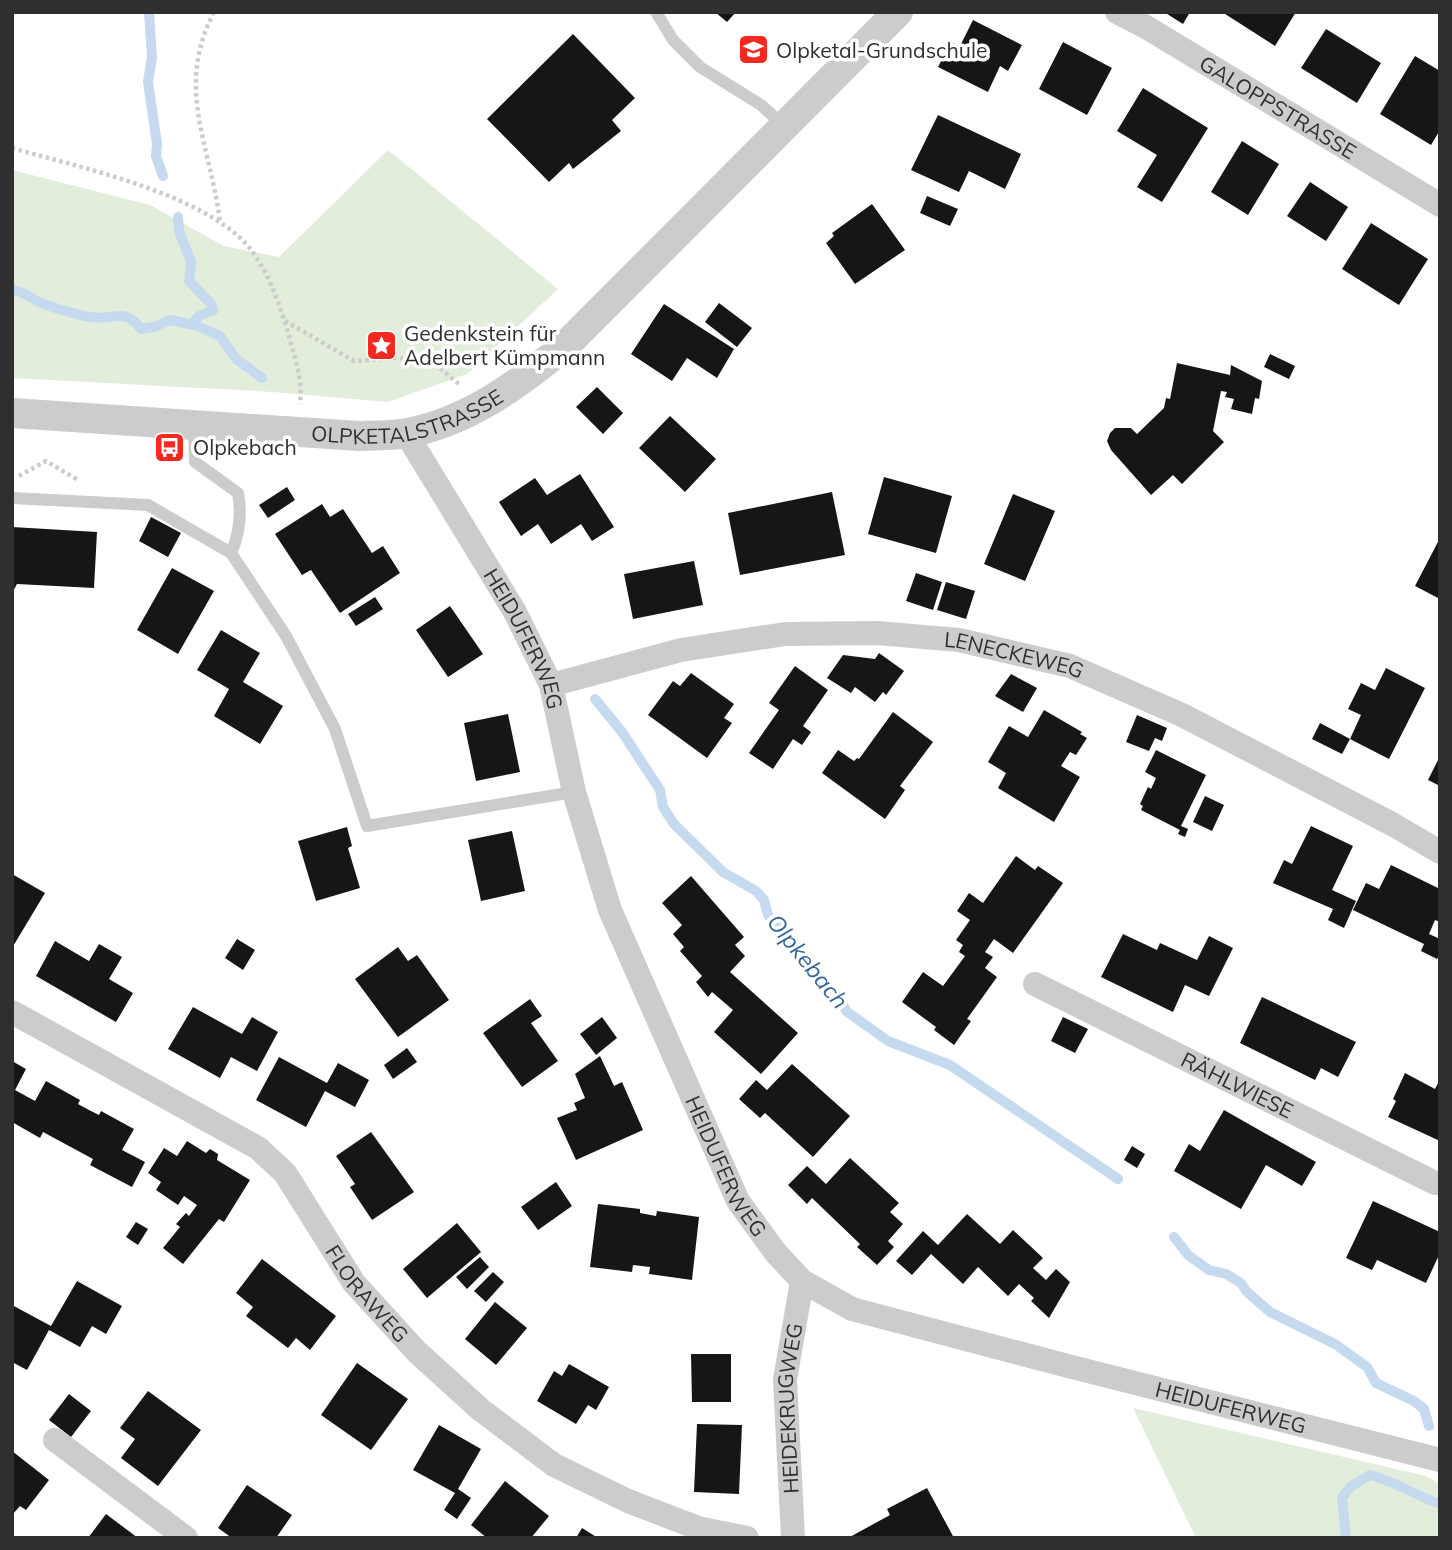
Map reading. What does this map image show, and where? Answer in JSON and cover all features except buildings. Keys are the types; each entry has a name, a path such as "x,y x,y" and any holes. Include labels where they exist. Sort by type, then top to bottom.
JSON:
{"street":[{"name":"OLPKETALSTRASSE","path":"12,413 359,436 406,433 447,422 506,392 566,345 898,12"},
{"name":"GALOPPSTRASSE","path":"1116,12 1146,27 1440,205"},
{"name":"HEIDUFERWEG","path":"406,433 515,612 551,685 575,792 610,910 738,1201 776,1253 802,1281 852,1309 1440,1460"},
{"name":"LENECKEWEG","path":"551,685 681,650 785,634 877,633 960,640 1070,666 1182,715 1392,824 1440,852"},
{"name":"RÄHLWIESE","path":"1035,984 1435,1183 1440,1183"},
{"name":"FLORAWEG","path":"12,1012 258,1148 285,1173 354,1283 408,1342 481,1410 554,1465 628,1501 698,1528 747,1538"},
{"name":"HEIDEKRUGWEG","path":"793,1538 785,1380 802,1281"},
{"path":"55,1440 186,1538"}],"lane":[{"path":"656,12 673,40 700,67 761,105 785,126"},
{"path":"194,425 195,462 239,493 242,512 237,540 231,553"},
{"path":"12,498 148,505 231,553 286,636 335,729 367,826 575,792"}],"path":[{"path":"214,12 202,36 196,59 194,86 220,221"},
{"path":"12,148 148,187 220,221 246,244 269,279 284,320 300,377 299,432"},
{"path":"284,320 355,361 395,358 423,360 435,364 460,386"},
{"path":"50,453 50,461"},
{"path":"12,480 50,461"},
{"path":"50,461 82,483"}],"green space":[{"path":"388,150 558,289 467,374 388,402 273,392 12,378 12,170 150,205 224,246 279,257"},
{"path":"1133,1408 1426,1476 1440,1484 1440,1538 1196,1538"}],"waterway":[{"path":"149,12 152,57 148,82 157,144 156,156 163,176"},
{"path":"178,217 179,231 191,262 189,281 211,304 213,310 195,320 198,326"},
{"name":"Olpkebach","path":"12,289 42,303 78,314 99,318 124,316 141,329 170,320 198,326 220,336 236,359 262,378"},
{"name":"Olpkebach","path":"595,699 622,732 660,790 663,807 674,824 723,872 756,891 764,900 768,915 841,1000 846,1011 888,1041 950,1065 1118,1179"},
{"name":"Olpkebach","path":"1174,1237 1188,1255 1209,1270 1226,1274 1241,1283 1247,1292 1270,1312 1335,1344 1367,1367 1376,1383 1414,1401 1424,1409 1429,1426"},
{"path":"1346,1538 1342,1498 1350,1487 1370,1475 1440,1504"}],"place":[{"name":"Olpketal-Grundschule","path":"753,50"},
{"name":"Gedenkstein für Adelbert Kümpmann","path":"381,345"},
{"name":"Olpkebach","path":"170,447"}]}
